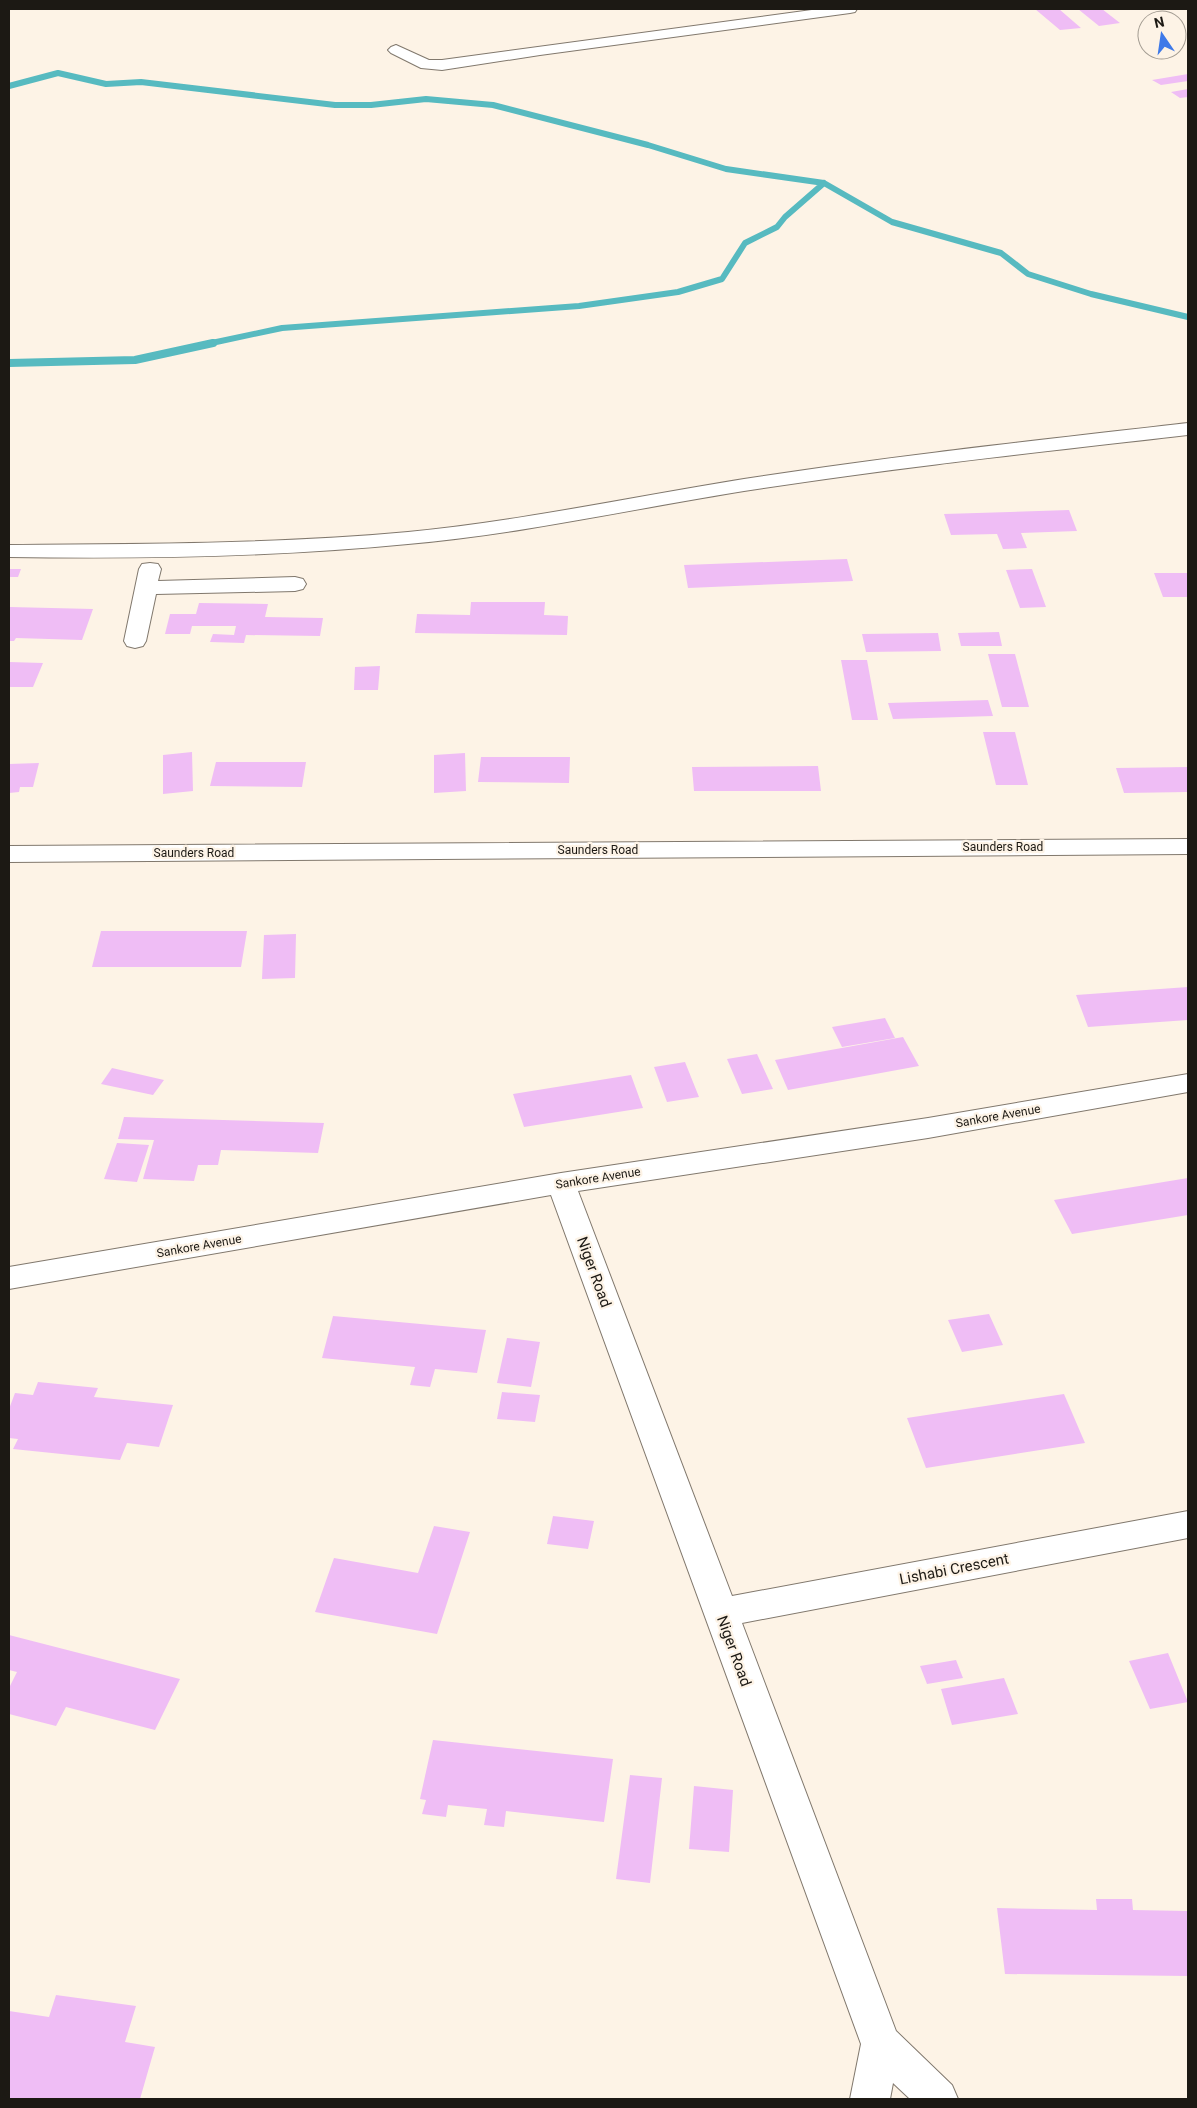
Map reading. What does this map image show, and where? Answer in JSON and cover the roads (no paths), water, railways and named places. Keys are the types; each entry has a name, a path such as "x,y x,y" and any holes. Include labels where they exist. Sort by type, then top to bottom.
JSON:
{"street":[{"path":"396,50 426,65 442,65 540,50 850,9"},
{"path":"9,551 209,550 410,538 580,514 744,485 1009,449 1188,429"},
{"path":"135,641 154,550"},
{"path":"147,588 294,584"},
{"name":"Saunders Road","path":"9,854 1188,846"},
{"name":"Sankore Avenue","path":"9,1278 561,1183 928,1128 1188,1083"},
{"name":"Niger Road","path":"561,1183 881,2044 938,2099"},
{"name":"Lishabi Crescent","path":"720,1612 1188,1524"},
{"path":"870,2099 881,2044"}],"waterway":[{"path":"9,86 58,73 106,84 141,82 335,105 371,105 426,99 493,105 648,145 726,169 824,183"},
{"path":"207,344 282,328 579,306 678,292 722,279 745,243 777,227 785,217 824,183"},
{"path":"824,183 892,222 1001,253 1028,274 1091,294 1188,317"},
{"path":"9,363 135,360 213,343"}]}
